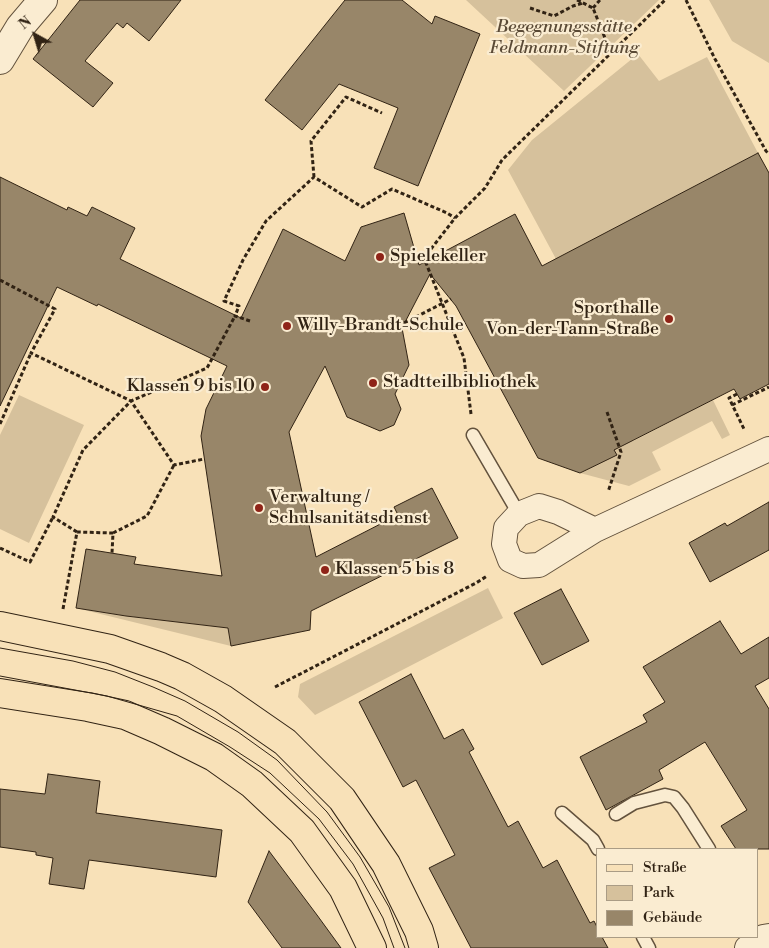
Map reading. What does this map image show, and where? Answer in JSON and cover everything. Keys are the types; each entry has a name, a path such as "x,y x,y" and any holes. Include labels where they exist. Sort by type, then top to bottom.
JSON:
{"main road":[{"path":"0,626 110,649 182,676 224,699 285,742 342,798 381,856 419,932 424,948"},
{"path":"0,693 125,715 214,757 252,784 302,831 343,888 372,948"}],"street":[{"path":"0,60 20,28 43,0"},
{"path":"595,530 558,512 539,506 519,514 506,528 504,544 510,560 523,566 539,565 595,530 763,452"}],"lane":[{"path":"474,435 519,514"},
{"path":"616,814 634,803 665,795 674,797 683,808 707,848"},
{"path":"562,813 593,840 597,848"}],"path":[{"path":"577,0 593,8 611,53"},
{"path":"593,8 600,0"},
{"path":"474,435 464,358 447,311 424,258 455,218 485,188 502,160 665,0"},
{"path":"686,0 715,59 766,152 769,154"},
{"path":"530,8 554,16 583,3"},
{"path":"314,177 311,141 346,97 382,113"},
{"path":"314,177 362,207 392,189 455,218"},
{"path":"0,548 30,562 53,517 83,450 131,401 208,368 239,306 224,301 243,260 266,221 314,177"},
{"path":"0,280 55,309 32,352 0,424"},
{"path":"404,323 451,299"},
{"path":"235,316 250,321"},
{"path":"32,352 131,401 174,466"},
{"path":"732,405 769,387"},
{"path":"737,394 729,398 732,405 763,452"},
{"path":"595,530 621,452 607,412"},
{"path":"53,517 77,532 113,533 147,516 174,466 204,459"},
{"path":"42,634 49,610 62,611 77,532"},
{"path":"112,553 113,533"},
{"path":"275,687 476,583 510,560"}],"green space":[{"name":"Begegnungsstätte Feldmann-Stiftung","path":"466,0 659,0 564,91"},
{"path":"709,0 769,0 769,63 732,41"},
{"path":"638,54 659,81 707,57 758,153 556,259 508,170 532,140"},
{"path":"19,395 84,425 29,543 0,529 0,435"},
{"path":"713,400 730,435 722,439 712,421 652,452 661,470 629,486 580,473 616,455 598,417 616,408 633,441"},
{"path":"488,588 503,618 315,715 298,697 300,684"},
{"path":"76,608 228,628 231,646"}],"building":[{"path":"80,0 181,0 149,41 127,23 123,28 117,23 85,61 113,83 93,107 33,59"},
{"path":"345,0 402,0 432,24 435,16 480,34 418,186 374,168 398,108 339,84 302,130 265,100"},
{"path":"758,153 769,173 769,384 740,399 734,389 614,450 617,455 580,473 538,458 456,306 430,274 402,328 409,365 395,394 401,409 394,425 380,431 347,417 325,366 289,432 316,557 398,515 394,507 432,488 458,538 311,611 310,630 231,646 228,628 76,608 86,549 136,557 134,564 222,576 201,436 206,409 227,366 98,304 97,306 57,287 0,406 0,177 67,210 68,207 87,216 92,207 135,228 120,259 241,318 283,229 345,261 361,227 404,213 419,265 515,214 542,266"},
{"path":"769,502 769,550 710,582 689,543 725,523 727,526"},
{"path":"561,589 589,641 542,665 514,613"},
{"path":"720,621 741,654 769,637 769,678 755,686 769,709 769,849 735,848 721,826 747,810 705,742 659,770 663,779 606,810 580,757 647,722 643,715 665,702 643,667"},
{"path":"411,674 444,739 463,729 474,749 469,752 508,827 518,821 543,868 557,860 590,923 594,921 596,925 596,938 603,938 608,948 471,948 429,868 455,855 416,780 403,787 359,702"},
{"path":"48,774 100,781 96,813 222,830 216,877 89,860 84,889 49,884 53,858 36,855 36,852 0,847 0,789 45,794"},
{"path":"269,851 341,948 282,948 248,902"}],"tram line":[{"path":"0,648 73,661 115,672 153,687 185,701 238,732 277,760 327,812 360,857 389,907 405,948"},
{"path":"0,676 107,696 177,716 270,773 319,819 353,864 383,918 394,948"}],"place":[{"name":"Spielekeller","path":"380,257"},
{"name":"Sporthalle Von-der-Tann-Straße","path":"669,319"},
{"name":"Willy-Brandt-Schule","path":"287,326"},
{"name":"Stadtteilbibliothek","path":"373,383"},
{"name":"Klassen 9 bis 10","path":"265,387"},
{"name":"Verwaltung / Schulsanitätsdienst","path":"259,508"},
{"name":"Klassen 5 bis 8","path":"325,570"}]}
